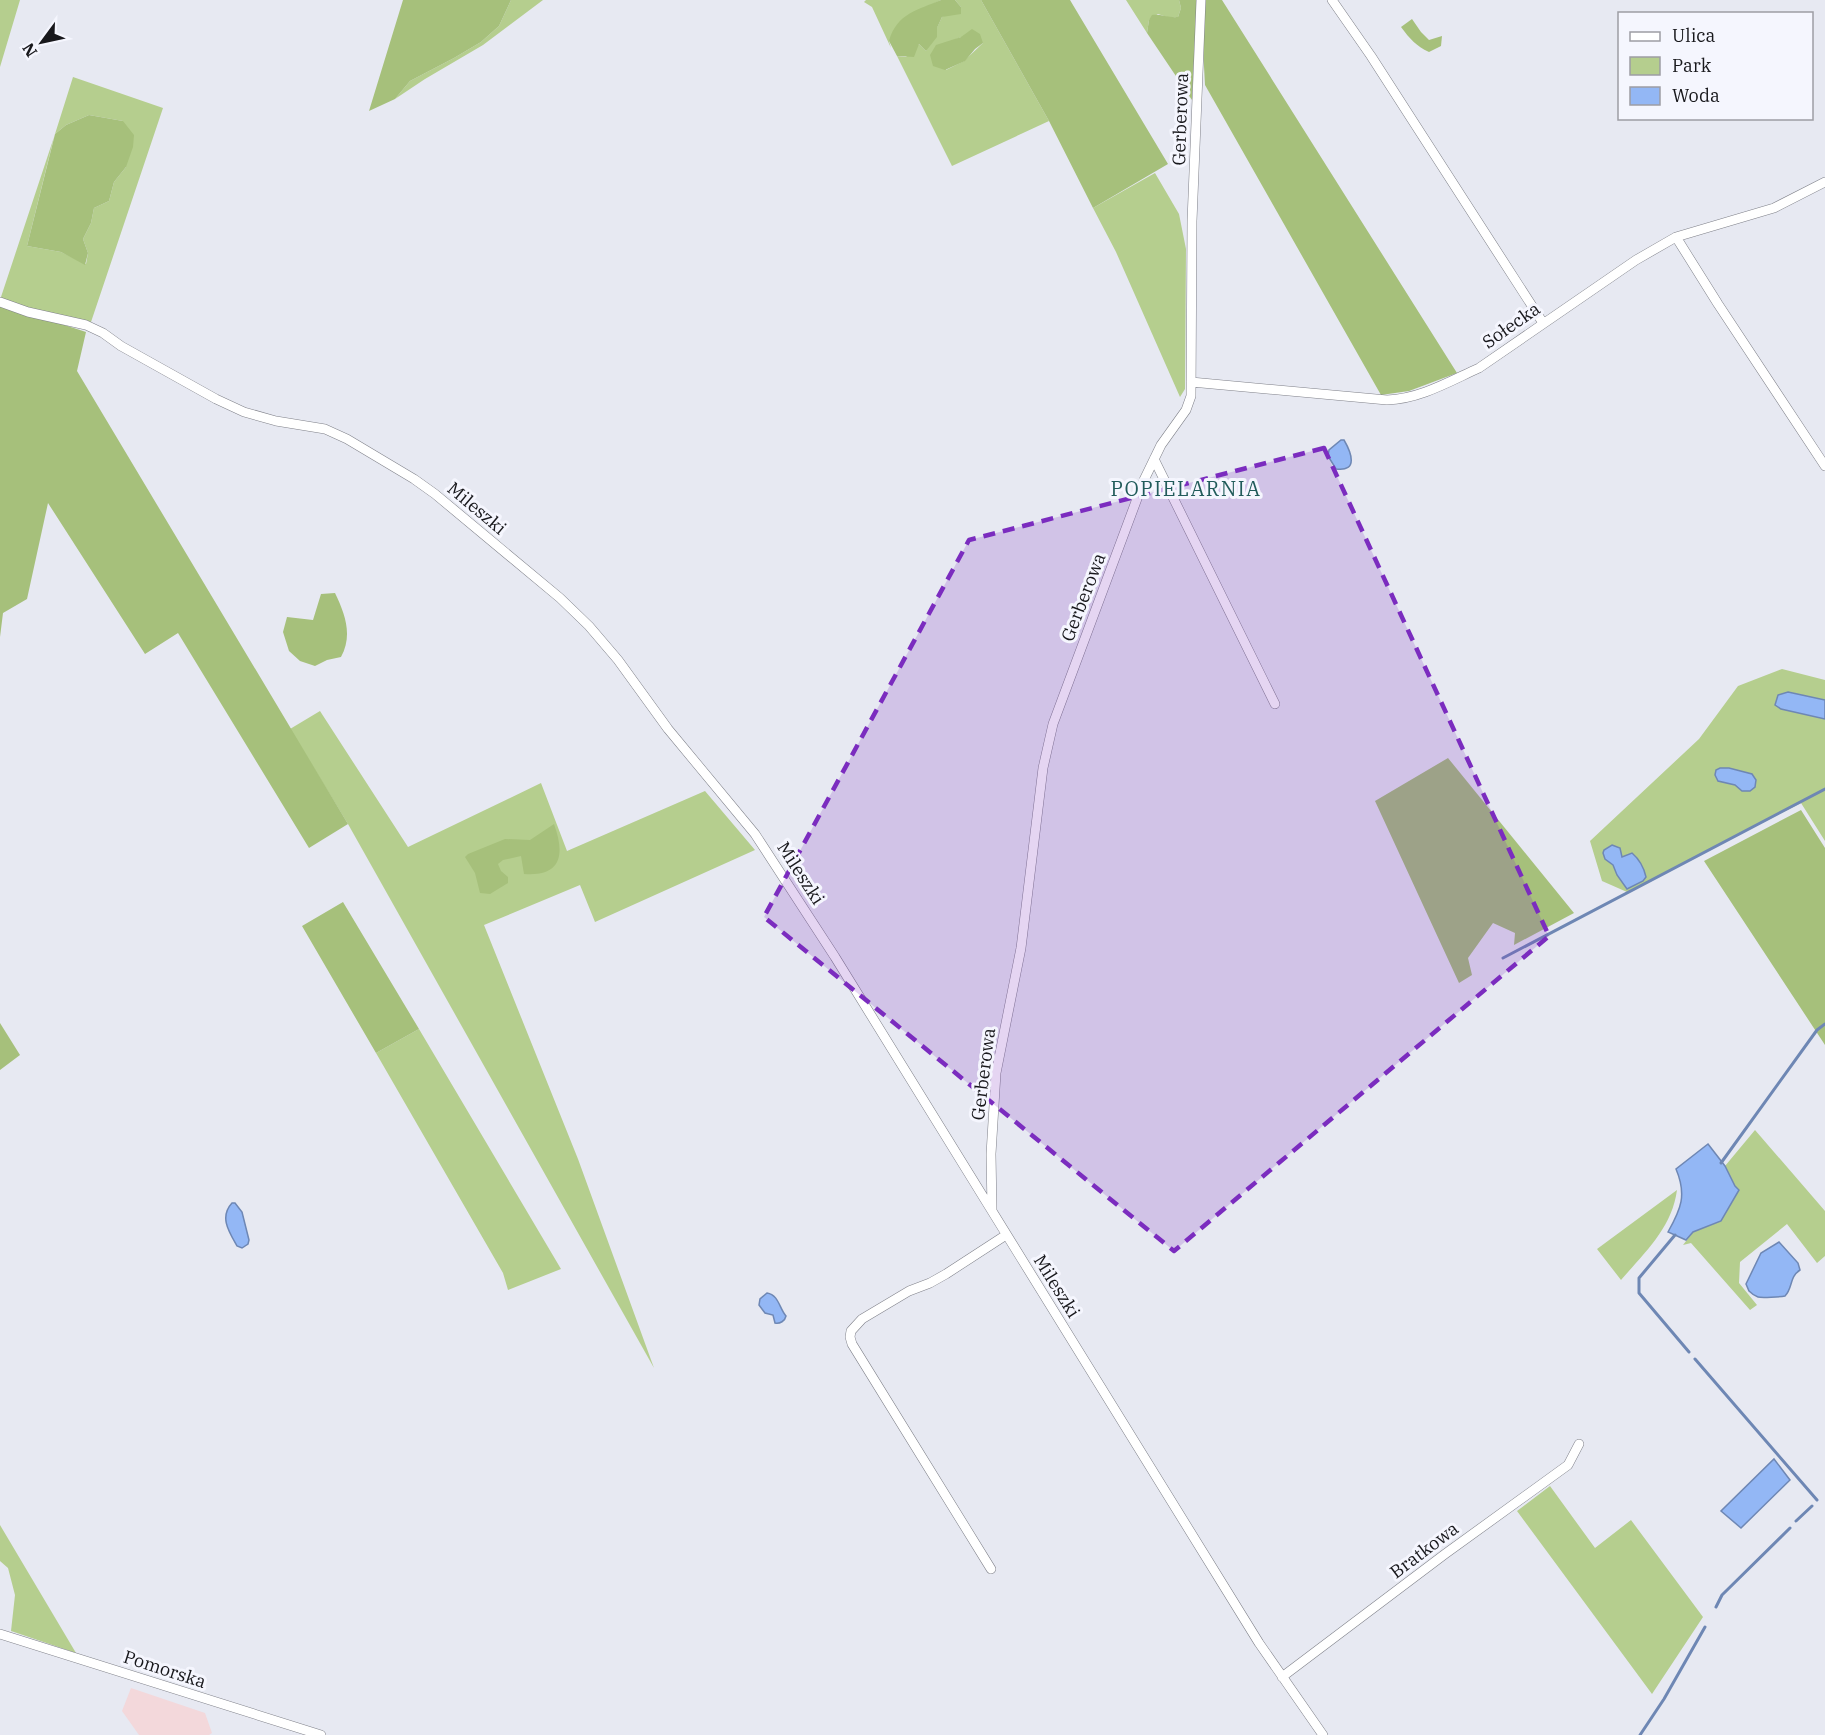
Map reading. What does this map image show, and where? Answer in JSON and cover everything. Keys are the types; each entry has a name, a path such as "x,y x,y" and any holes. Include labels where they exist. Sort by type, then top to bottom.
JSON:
{"street":[{"name":"Gerberowa","path":"992,1213 991,1154 996,1073 1021,948 1043,768 1050,735 1144,480 1161,445 1186,410 1191,396 1192,221 1201,0"},
{"path":"1332,0 1371,56 1543,323"},
{"name":"Sołecka","path":"1191,382 1400,400 1428,391 1479,368 1636,260 1676,237 1774,208 1825,182"},
{"path":"1676,237 1825,466"},
{"name":"Mileszki","path":"0,302 28,312 86,325 216,399 244,412 276,421 325,429 347,439 435,494 560,598 589,626 618,660 668,729 755,834 835,957 1258,1642 1323,1735"},
{"path":"1155,459 1275,704"},
{"path":"991,1569 852,1344 850,1337 851,1331 862,1319 909,1291 946,1274 1006,1235"},
{"name":"Bratkowa","path":"1282,1677 1568,1465 1580,1444"},
{"name":"Pomorska","path":"0,1634 321,1735"}],"highlighted area":[{"path":"1324,448 1549,936 1174,1251 764,917 969,540"}],"shaded area":[{"path":"131,1688 205,1713 212,1733 209,1735 139,1735 122,1711"}],"green space":[{"path":"0,0 20,0 0,67"},
{"path":"403,0 511,0 499,26 481,42 410,81 395,99 369,111"},
{"path":"511,0 543,0 483,45 395,99 410,81 481,42 499,26"},
{"path":"866,0 941,0 933,4 889,41 891,48 872,7 864,2"},
{"path":"941,0 955,0 961,7 961,14 942,17 937,28 937,37 926,51 919,44 914,57 897,56 889,41 897,24 909,14"},
{"path":"955,0 981,0 1049,121 952,166 897,56 906,57 919,44 926,51 942,17 961,7","holes":["961,37 983,43 964,61 946,70 952,41"]},
{"path":"981,0 1070,0 1168,164 1093,208 1049,121"},
{"path":"1126,0 1179,0 1181,8 1178,17 1170,18 1158,14 1149,20 1147,33"},
{"path":"1179,0 1197,0 1192,100 1147,33 1152,15 1178,17 1181,8"},
{"path":"1205,0 1222,0 1457,373 1409,391 1381,395 1205,85 1203,48"},
{"path":"1412,19 1429,40 1442,36 1441,46 1429,52 1414,42 1401,27"},
{"path":"972,29 980,34 983,43 965,61 945,70 933,66 930,55 936,45 961,37"},
{"path":"73,77 163,108 91,322 0,300 54,137 27,246 61,252 86,264 88,253 83,239 91,223 94,208 109,201 114,182 126,167 123,121 89,115 66,125 55,134"},
{"path":"89,115 123,121 134,135 133,147 126,167 114,182 109,201 94,208 91,223 83,239 88,253 85,265 61,252 27,246 55,134 66,125"},
{"path":"1155,173 1179,214 1186,249 1185,389 1180,397 1116,252 1093,208"},
{"path":"0,304 86,332 77,371 348,824 309,848 178,633 145,654 48,503 27,599 3,613 0,637"},
{"path":"335,593 342,609 347,633 345,649 341,657 315,666 300,661 289,651 283,632 287,617 313,620 321,594"},
{"path":"1782,669 1825,680 1825,841 1801,803 1627,892 1602,881 1590,841 1699,739 1738,686"},
{"path":"320,711 408,847 541,783 567,851 705,791 755,850 595,922 580,885 484,925 578,1159 654,1368 348,824 290,729"},
{"path":"1448,758 1574,913 1514,945 1515,933 1493,923 1468,958 1472,975 1459,983 1375,801"},
{"path":"1801,810 1825,848 1825,1045 1704,861"},
{"path":"554,824 559,854 553,867 546,872 524,874 521,856 503,860 498,864 501,871 508,877 508,883 490,894 480,893 475,873 465,857 468,854 505,839 530,840"},
{"path":"343,902 419,1029 376,1053 302,926"},
{"path":"0,1023 20,1055 0,1070"},
{"path":"419,1029 561,1269 508,1290 503,1273 376,1053"},
{"path":"1755,1130 1825,1211 1825,1256 1817,1263 1787,1224 1740,1262 1739,1283 1757,1305 1750,1310 1691,1243 1683,1245 1693,1232 1721,1221 1729,1204 1735,1198 1735,1186 1725,1166"},
{"path":"1677,1190 1670,1216 1663,1228 1621,1280 1597,1249"},
{"path":"1550,1486 1595,1548 1631,1520 1703,1617 1652,1694 1517,1511"},
{"path":"0,1525 76,1653 11,1631 15,1595 8,1568 0,1561"}],"water":[{"path":"1344,440 1347,445 1351,460 1348,467 1336,469 1328,456 1329,450"},
{"path":"1788,692 1825,700 1825,719 1781,709 1775,705 1778,695"},
{"path":"1720,768 1752,774 1756,780 1755,787 1750,791 1742,791 1735,785 1718,781 1715,775 1716,770"},
{"path":"1612,845 1620,848 1622,857 1632,853 1637,858 1646,877 1643,881 1627,889 1613,865 1605,859 1604,850"},
{"path":"1708,1144 1725,1166 1739,1190 1721,1221 1693,1232 1686,1240 1668,1232 1681,1202 1681,1187 1676,1169"},
{"path":"232,1203 235,1203 242,1212 249,1240 248,1244 242,1248 237,1246 227,1224 226,1214"},
{"path":"1779,1242 1798,1263 1800,1270 1794,1276 1785,1296 1758,1297 1749,1291 1746,1284 1761,1253"},
{"path":"767,1293 774,1296 786,1316 780,1323 775,1323 773,1315 765,1313 759,1305 760,1299"},
{"path":"1774,1459 1790,1480 1741,1528 1721,1511"}],"waterway":[{"path":"1503,958 1825,789"},
{"path":"1721,1163 1817,1030 1825,1024"},
{"path":"1675,1235 1639,1278 1639,1293 1689,1352"},
{"path":"1695,1359 1817,1500"},
{"path":"1796,1521 1812,1506"},
{"path":"1716,1607 1722,1595 1790,1528"},
{"path":"1640,1735 1664,1699 1705,1627"}],"district":[{"name":"POPIELARNIA","path":"1186,488"}]}
